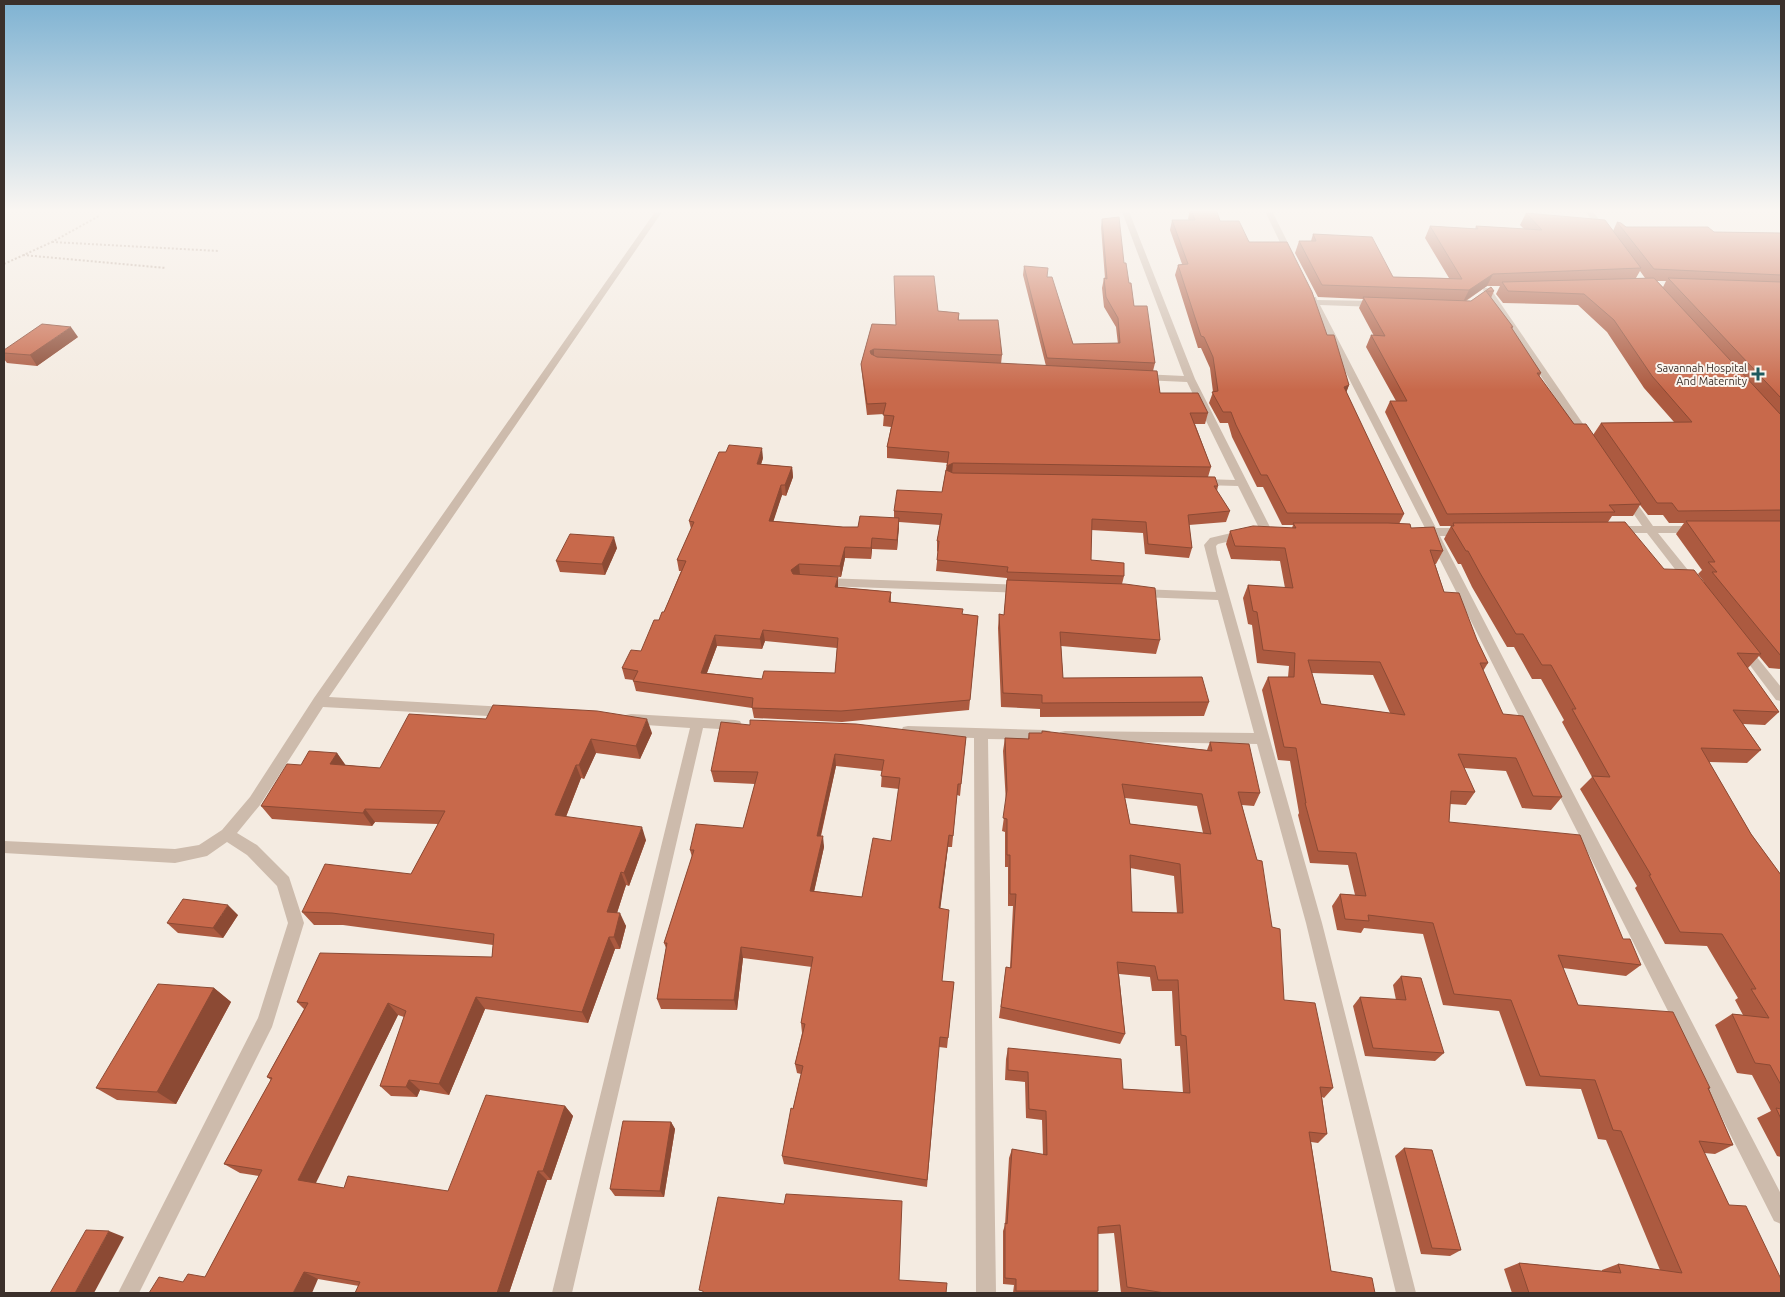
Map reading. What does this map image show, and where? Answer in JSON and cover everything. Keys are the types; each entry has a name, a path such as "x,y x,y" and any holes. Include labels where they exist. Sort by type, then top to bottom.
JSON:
{"street":[{"path":"4,847 175,856 202,851 227,834 255,801 319,702 618,270"},
{"path":"1147,270 1190,379 1242,483 1270,531 1222,538 1214,541 1210,545 1211,554 1314,924 1406,1293"},
{"path":"1488,291 1594,447"},
{"path":"1387,305 1312,297 1430,532 1781,1214"},
{"path":"1131,376 1190,379"},
{"path":"1192,482 1242,483"},
{"path":"1622,488 1650,530 1698,590"},
{"path":"1600,530 1706,529"},
{"path":"1411,532 1480,532"},
{"path":"810,582 1036,589"},
{"path":"1124,592 1222,596"},
{"path":"1739,643 1781,696"},
{"path":"319,702 519,713"},
{"path":"618,719 747,725"},
{"path":"562,1293 698,723"},
{"path":"893,731 1263,739"},
{"path":"981,734 986,1293"},
{"path":"128,1293 266,1021 296,923 284,882 252,850 227,834"}],"building":[{"path":"1025,270 1048,270 1047,277 1052,277 1073,344 1120,343 1118,318 1106,297 1104,278 1107,279 1106,270 1127,270 1134,306 1147,306 1155,363 1047,358"},
{"path":"1179,270 1301,270 1312,292 1327,335 1334,335 1349,385 1344,387 1404,514 1287,513 1267,475 1261,475 1231,412 1223,412 1212,392 1218,391 1213,357 1204,337 1201,336"},
{"path":"1314,270 1389,270 1393,277 1462,279 1456,270 1603,270 1493,274 1469,290 1322,285"},
{"path":"1665,270 1781,270 1781,275"},
{"path":"894,276 934,276 938,311 959,313 958,320 998,320 1002,355 874,349 870,351 871,354 877,357 1157,371 1160,393 1198,393 1208,413 1190,413 1211,467 953,463 947,466 949,452 887,447 894,416 883,415 886,403 867,404 861,364 872,324 896,325"},
{"path":"1654,278 1781,415 1781,510 1678,511 1672,503 1657,503 1601,423 1692,422 1652,376 1614,320 1584,294 1508,291 1502,282"},
{"path":"1668,278 1781,282 1781,398"},
{"path":"1491,287 1494,291 1486,291 1513,327 1511,327 1541,373 1537,373 1574,424 1586,424 1641,504 1609,505 1615,512 1447,514 1390,401 1407,401 1371,335 1385,336 1363,297 1471,301"},
{"path":"42,324 71,327 30,355 4,353 4,350"},
{"path":"729,445 762,448 757,464 792,467 785,485 781,485 769,521 858,527 860,516 899,518 897,540 872,538 871,548 845,547 840,566 799,564 791,570 793,574 838,577 835,587 891,592 889,602 963,609 962,614 978,616 970,700 841,711 752,708 753,698 633,681 638,671 622,668 631,650 641,651 654,620 659,620 662,612 664,612 686,561 677,560 694,522 689,521 719,452 726,452","holes":["763,630 838,638 835,673 764,671 762,679 701,673 715,635 760,639"]},
{"path":"946,470 953,473 1215,477 1218,486 1214,486 1230,511 1188,515 1192,548 1148,544 1146,522 1092,519 1091,560 1124,563 1124,576 1007,572 1008,567 937,560 939,541 937,541 942,514 894,511 897,490 942,492"},
{"path":"1686,521 1781,521 1781,656 1712,572 1717,572 1708,562 1715,562"},
{"path":"1625,522 1664,569 1694,570 1761,654 1737,653 1779,712 1733,710 1761,750 1701,748 1751,834 1781,875 1781,1085 1770,1065 1755,1063 1732,1014 1769,1018 1751,989 1756,989 1722,934 1680,932 1649,875 1651,875 1592,776 1610,777 1572,709 1576,709 1551,665 1542,665 1523,634 1516,634 1468,551 1466,551 1451,526 1454,526 1453,523"},
{"path":"1293,523 1388,523 1410,524 1411,528 1434,527 1443,551 1430,550 1444,592 1459,593 1488,663 1480,663 1503,714 1523,716 1562,797 1533,796 1516,758 1458,754 1475,792 1451,791 1449,822 1580,835 1623,939 1630,939 1641,965 1558,955 1578,1005 1673,1012 1710,1088 1708,1088 1733,1145 1699,1141 1729,1205 1746,1206 1781,1279 1781,1293 1529,1293 1519,1263 1621,1273 1618,1264 1682,1273 1621,1131 1613,1130 1595,1080 1540,1076 1511,1000 1454,994 1433,923 1368,915 1369,921 1345,919 1340,894 1366,896 1356,853 1318,851 1305,803 1296,748 1284,747 1268,677 1294,677 1295,653 1263,650 1257,612 1253,611 1248,585 1293,588 1285,548 1235,546 1230,531 1253,526 1296,528","holes":["1308,660 1380,662 1405,715 1321,704"]},
{"path":"570,534 614,537 602,564 556,561"},
{"path":"1007,580 1125,584 1155,588 1160,640 1060,632 1063,678 1202,677 1209,702 1042,703 1042,695 1003,693 999,614 1004,615"},
{"path":"493,705 597,711 647,719 636,746 591,739 579,765 576,765 555,815 642,827 624,873 621,872 607,912 620,913 614,937 609,937 582,1012 476,997 439,1084 409,1080 406,1087 380,1086 406,1011 388,1003 298,1180 344,1188 348,1176 448,1191 486,1095 565,1106 543,1171 538,1171 497,1293 355,1293 360,1282 304,1272 293,1293 149,1293 159,1277 183,1282 188,1274 205,1277 262,1170 224,1164 272,1078 267,1077 308,1003 297,1002 320,953 492,957 494,934 332,913 302,912 325,864 411,874 445,811 365,809 363,813 261,806 287,764 301,765 309,751 337,753 330,764 380,768 409,714 486,719"},
{"path":"750,720 856,724 966,737 961,784 958,784 953,836 949,835 939,908 949,910 942,981 954,982 948,1038 940,1037 927,1180 782,1156 791,1108 793,1109 803,1066 795,1064 805,1024 801,1023 813,957 741,947 734,1000 657,999 667,943 664,943 694,850 690,850 696,824 743,828 758,772 711,771 721,722 750,725","holes":["835,754 884,760 881,776 900,778 891,841 873,838 862,897 810,891 823,836 817,836"]},
{"path":"1042,731 1212,751 1210,742 1249,744 1260,793 1238,792 1257,860 1262,861 1272,927 1280,929 1284,1000 1315,1003 1333,1088 1320,1087 1327,1134 1309,1132 1331,1271 1372,1278 1375,1293 1165,1293 1127,1287 1120,1225 1098,1227 1098,1291 1016,1291 1016,1279 1005,1278 1005,1223 1007,1224 1012,1149 1047,1155 1046,1111 1029,1109 1028,1072 1008,1070 1008,1048 1121,1059 1123,1089 1190,1093 1186,1036 1181,1035 1178,980 1158,980 1155,966 1117,962 1125,1034 1001,1007 1006,967 1011,968 1016,894 1010,894 1010,855 1007,855 1007,819 1003,818 1007,790 1005,738 1029,739 1029,733 1042,733","holes":["1122,784 1202,794 1211,834 1130,824","1130,855 1180,864 1183,913 1132,912"]},
{"path":"183,899 228,905 213,928 167,923"},
{"path":"1401,976 1421,978 1444,1053 1373,1048 1360,997 1406,1000"},
{"path":"158,984 214,988 157,1092 96,1088"},
{"path":"1776,1108 1781,1109 1781,1119"},
{"path":"623,1121 671,1122 660,1191 610,1189"},
{"path":"1404,1148 1432,1150 1461,1250 1432,1248"},
{"path":"786,1194 902,1201 899,1280 947,1283 946,1293 703,1293 703,1291 699,1290 718,1197 784,1204"},
{"path":"86,1230 109,1231 75,1293 50,1293"}],"place":[{"name":"Savannah Hospital And Maternity","path":"1758,374"}]}
